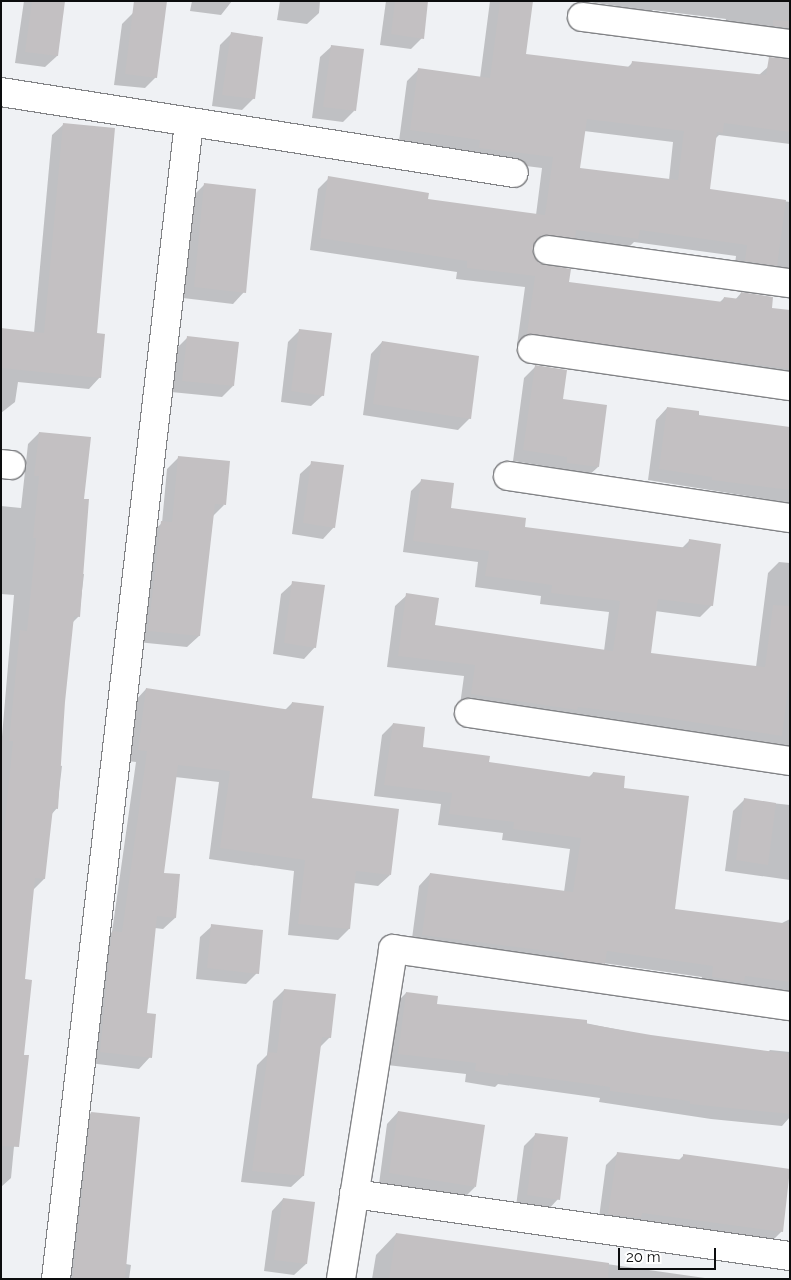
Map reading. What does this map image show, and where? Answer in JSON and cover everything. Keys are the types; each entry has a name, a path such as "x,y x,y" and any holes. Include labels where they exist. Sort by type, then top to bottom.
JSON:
{"street":[{"path":"582,17 790,44"},
{"path":"1,92 514,173"},
{"path":"56,1279 189,123"},
{"path":"548,250 790,283"},
{"path":"532,349 790,386"},
{"path":"508,476 790,518"},
{"path":"469,713 790,762"},
{"path":"341,1279 393,949 790,1006"},
{"path":"354,1194 790,1256"}],"building":[{"path":"32,1 65,1 58,56 25,52"},
{"path":"134,1 167,1 157,78 125,74"},
{"path":"395,1 428,1 424,39 391,34"},
{"path":"500,1 533,1 526,54 631,67 632,61 766,75 769,57 790,59 790,132 724,123 723,133 717,132 710,189 786,200 777,266 745,261 747,245 640,230 638,239 576,230 575,238 543,235 533,248 539,263 571,269 569,282 723,302 724,297 740,299 741,292 773,297 772,308 790,310 790,369 527,334 535,276 467,268 467,261 320,238 328,176 429,193 428,199 545,215 553,157 479,148 480,140 410,130 418,68 490,78","holes":["587,119 684,131 678,180 580,168"]},
{"path":"773,20 790,21 790,28 773,26"},
{"path":"231,32 263,37 255,99 222,95"},
{"path":"331,45 364,49 356,111 323,107"},
{"path":"63,123 115,128 97,333 105,334 101,378 1,368 1,328 44,333"},
{"path":"204,183 256,189 246,293 194,287"},
{"path":"299,329 332,333 324,396 291,391"},
{"path":"187,336 239,342 234,386 182,381"},
{"path":"382,341 479,356 471,419 373,404"},
{"path":"535,365 567,370 563,399 607,405 599,467 567,463 567,457 523,450"},
{"path":"667,407 699,411 699,415 790,427 790,490 712,480 712,477 659,469"},
{"path":"39,432 91,437 84,499 89,499 80,617 74,616 65,702 58,809 53,808 45,879 35,878 25,979 32,980 24,1055 29,1055 19,1147 1,1146 1,830 4,831 13,741 9,741 20,630 27,631 36,538 33,538 39,476 34,476"},
{"path":"178,456 230,461 226,505 215,504 200,636 148,631 161,521 172,522"},
{"path":"311,461 344,465 335,528 303,523"},
{"path":"421,479 454,483 451,508 526,518 525,527 688,548 689,539 721,544 713,606 658,599 651,653 765,667 773,605 790,606 790,674 782,736 654,716 578,707 577,710 471,694 475,665 398,656 406,593 439,598 435,625 613,651 620,601 551,593 552,585 485,576 489,551 413,541"},
{"path":"292,581 325,585 316,648 284,643"},
{"path":"146,688 291,710 292,702 324,706 312,798 399,809 391,875 356,871 350,929 298,924 305,860 220,848 230,771 178,765 164,873 180,874 176,918 157,916 147,1013 156,1014 152,1058 100,1052 112,931 122,932 147,751 138,750"},
{"path":"393,723 425,727 423,747 490,756 489,762 592,777 593,772 625,776 624,788 689,796 675,909 790,924 790,982 745,976 744,982 712,977 713,966 607,951 605,964 563,958 564,953 422,935 430,873 573,892 581,838 513,829 514,822 449,814 452,793 384,785"},
{"path":"744,798 776,803 768,865 736,860"},
{"path":"211,924 263,930 259,974 207,968"},
{"path":"284,989 336,994 331,1038 322,1037 304,1176 252,1171 268,1052 277,1053"},
{"path":"406,992 438,996 437,1004 587,1020 587,1024 651,1035 790,1054 790,1114 690,1104 690,1101 610,1091 610,1087 508,1073 508,1076 475,1071 476,1063 398,1054"},
{"path":"398,1111 485,1125 476,1187 389,1173"},
{"path":"91,1112 140,1117 125,1279 73,1279"},
{"path":"535,1133 568,1137 560,1200 527,1195"},
{"path":"617,1152 683,1160 683,1154 790,1169 783,1232 642,1213 641,1218 608,1214"},
{"path":"283,1198 315,1202 307,1264 274,1260"},
{"path":"396,1233 609,1263 608,1279 389,1279"}]}
